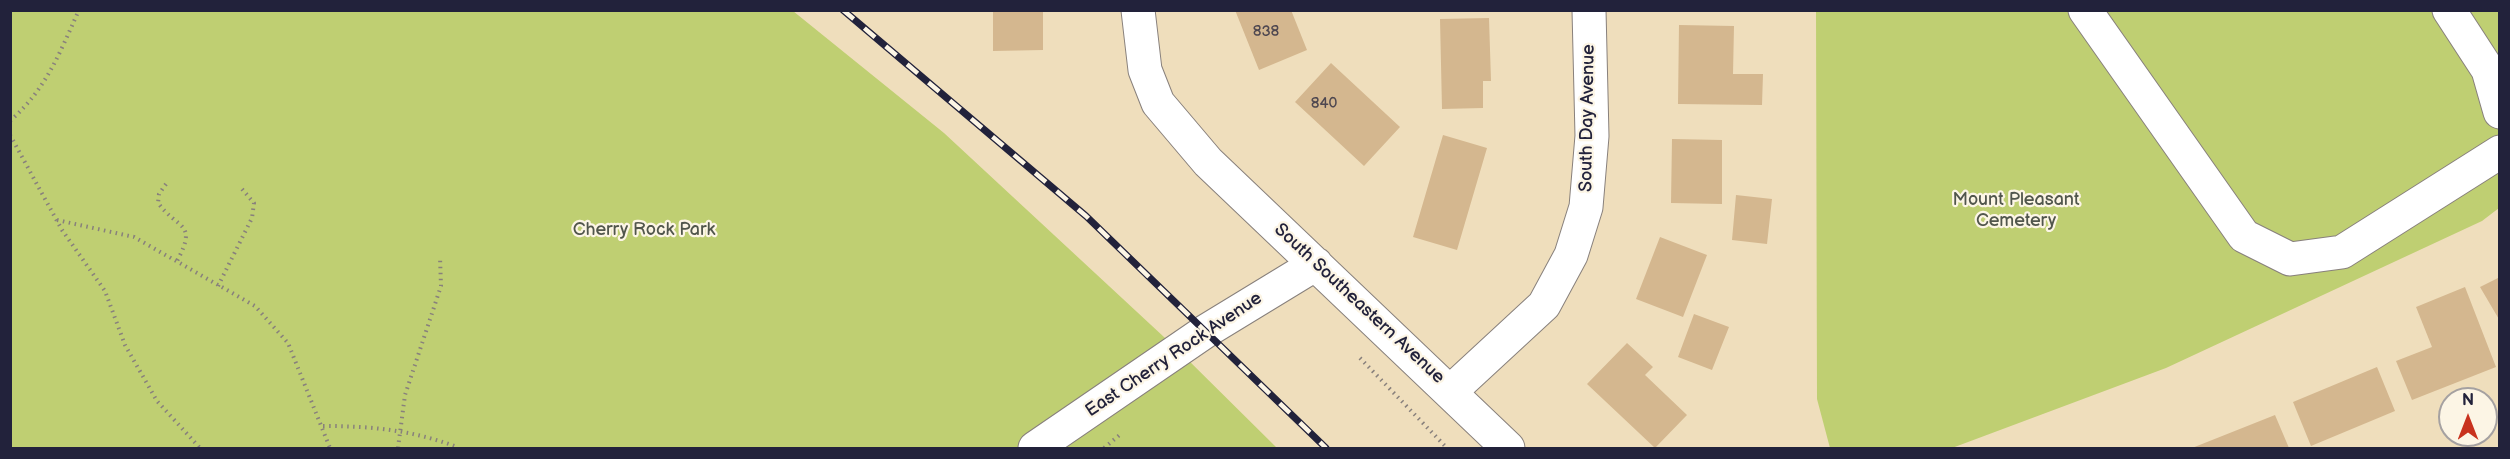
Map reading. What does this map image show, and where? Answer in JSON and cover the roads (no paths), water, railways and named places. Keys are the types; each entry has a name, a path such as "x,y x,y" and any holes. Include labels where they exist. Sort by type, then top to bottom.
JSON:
{"street":[{"name":"South Southeastern Avenue","path":"1138,10 1145,70 1158,103 1209,162 1508,448"},
{"name":"South Day Avenue","path":"1451,391 1544,305 1571,255 1586,207 1592,136 1589,10"},
{"path":"2085,10 2244,236 2290,259 2342,252 2499,152"},
{"path":"2450,10 2488,70 2499,112"},
{"name":"East Cherry Rock Avenue","path":"1035,448 1206,331 1316,264"}],"railway":[{"path":"843,10 1086,216 1326,448"}],"park label":[{"name":"Mount Pleasant Cemetery","path":"2016,210"},
{"name":"Cherry Rock Park","path":"644,230"}]}
